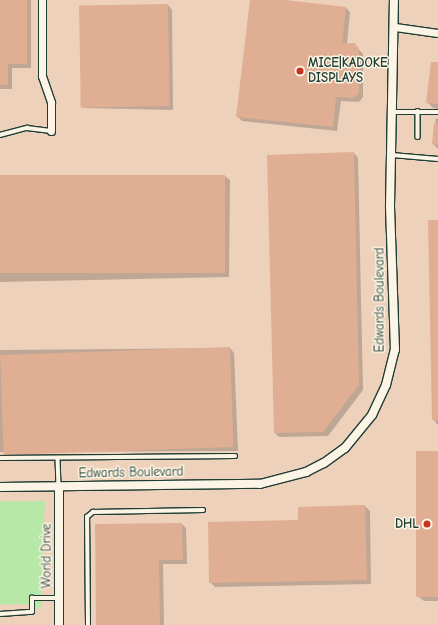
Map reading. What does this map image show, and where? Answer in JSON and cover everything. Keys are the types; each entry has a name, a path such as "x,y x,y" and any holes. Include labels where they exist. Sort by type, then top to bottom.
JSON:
{"street":[{"path":"42,0 42,76 51,102 52,131"},
{"name":"Edwards Boulevard","path":"0,487 260,484 306,472 345,448 372,415 386,386 395,350 392,155 395,28 394,0"},
{"path":"395,28 438,33"},
{"name":"World Drive","path":"59,486 59,625"}],"lane":[{"path":"418,111 418,137"},
{"path":"393,112 438,112"},
{"path":"0,135 27,128 52,131"},
{"path":"392,155 438,159"},
{"path":"0,458 235,456"},
{"path":"58,458 59,486"},
{"path":"88,625 87,516 93,512 203,510"},
{"path":"0,614 32,612 32,598 59,598"}],"shaded area":[{"path":"0,0 438,0 438,625 0,625"}],"green space":[{"path":"0,501 45,501 41,608 21,604 0,605"}],"building":[{"path":"0,0 27,0 27,64 8,64 8,85 0,85"},
{"name":"MICE|KADOKE DISPLAYS","path":"250,0 286,0 346,7 342,43 355,43 359,49 359,93 354,98 336,97 333,127 236,117"},
{"path":"168,4 170,106 81,108 79,6"},
{"path":"431,62 438,62 438,104 426,103"},
{"path":"434,123 438,124 438,145 432,144"},
{"path":"354,152 359,385 323,432 274,433 267,155"},
{"path":"0,175 225,175 225,273 0,273"},
{"path":"428,220 438,220 438,420 432,420"},
{"path":"230,347 233,447 4,455 0,355"},
{"name":"DHL","path":"416,451 438,451 438,597 416,597"},
{"path":"365,505 367,580 209,583 208,522 298,520 298,507"},
{"path":"182,523 183,560 159,560 160,625 96,625 95,524"}],"place":[{"name":"MICE|KADOKE DISPLAYS","path":"300,71"},
{"name":"DHL","path":"427,524"}]}
